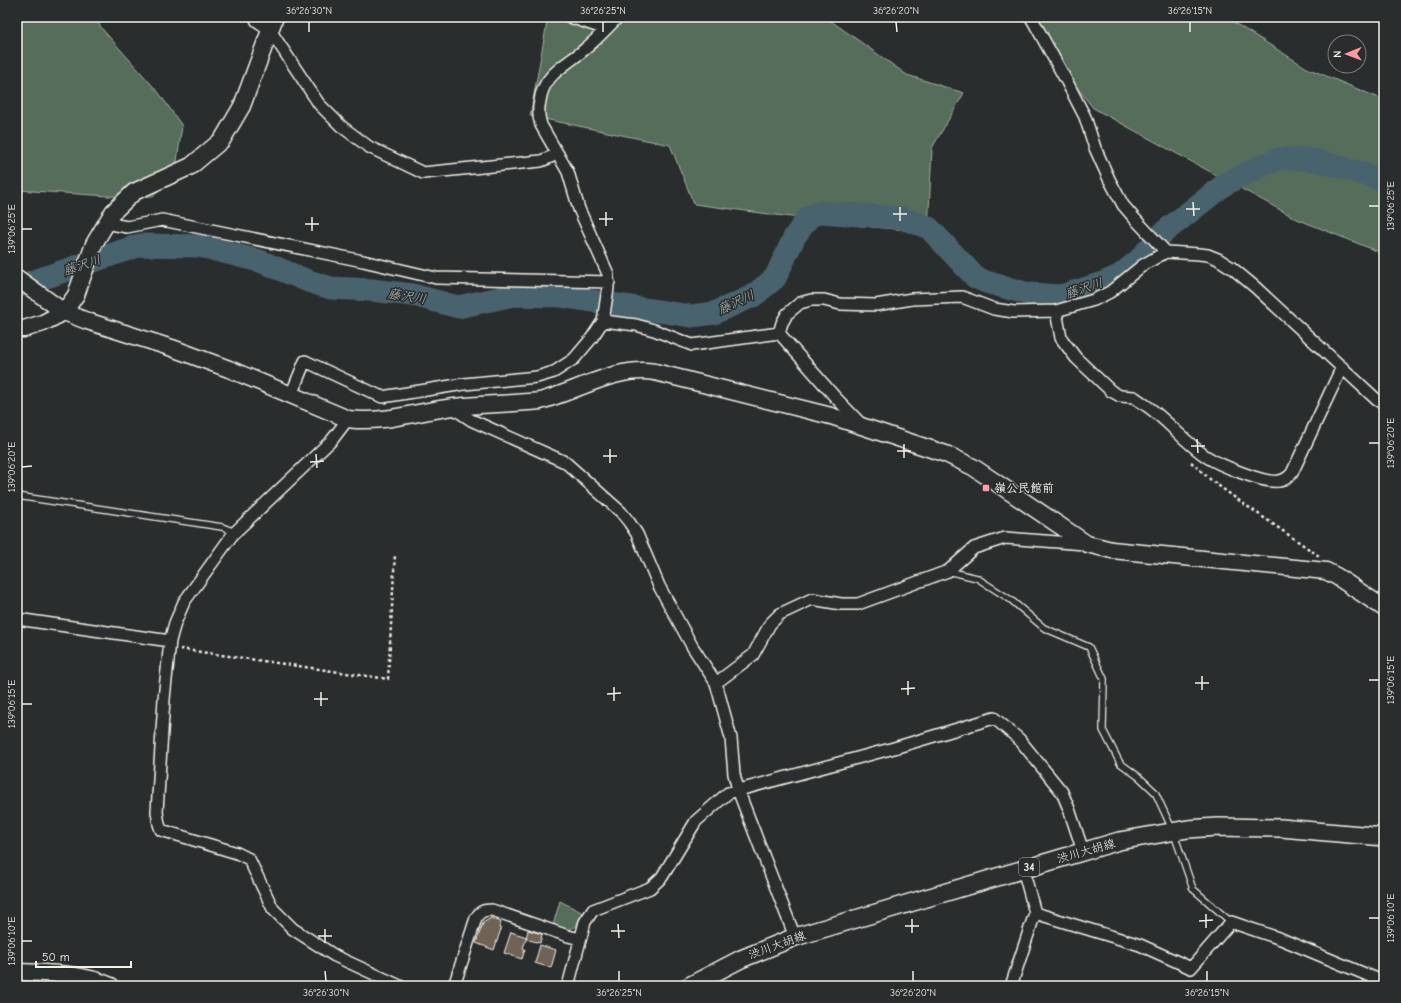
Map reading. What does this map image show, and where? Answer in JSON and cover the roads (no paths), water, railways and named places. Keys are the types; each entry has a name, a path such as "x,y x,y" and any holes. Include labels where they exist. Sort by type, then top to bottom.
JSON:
{"main road":[{"name":"渋川大胡線","path":"697,984 741,959 795,938 1119,841 1173,831 1241,826 1384,837"}],"street":[{"path":"255,17 257,21 272,23"},
{"path":"570,17 606,28"},
{"path":"291,395 304,361 382,397 464,384 537,377 554,372 574,359 591,339 604,319 609,285 608,274 579,209 568,172 538,117 541,94 546,81 585,49 618,17"},
{"path":"1031,17 1085,117 1095,148 1123,205 1166,252"},
{"path":"272,23 319,104 341,126 369,147 423,173 541,161 558,154"},
{"path":"17,329 24,329 44,323 64,312 72,301 97,239 106,223 113,212 134,192 191,166 222,140 242,106 272,23"},
{"path":"106,223 127,227 162,220 363,261 436,278 609,285"},
{"path":"779,333 787,314 800,303 811,300 824,300 840,304 876,305 912,299 962,297 994,308 1014,312 1056,311 1094,300 1110,292 1143,265 1166,252 1208,255 1218,259 1232,268 1255,287 1377,400 1384,404"},
{"path":"17,278 64,312 87,321 172,348 229,369 348,419 384,420 453,408 540,400 565,394 628,372 646,370 655,372 831,416 946,454 973,467 1087,544"},
{"path":"1056,311 1059,333 1063,343 1091,373 1111,391 1120,396 1134,397 1208,458 1239,472 1270,480 1280,481 1287,478 1292,473 1342,367"},
{"path":"604,319 654,330 692,345 779,333"},
{"path":"779,333 835,397 864,427"},
{"path":"453,408 471,420 565,462 621,512 637,534 659,586 692,646 716,683 731,738 734,774 738,790 795,938"},
{"path":"348,419 332,440 233,534 184,602 175,623 170,644 164,699 157,812 161,830 237,853 249,859 273,909 293,929 335,956 400,986"},
{"path":"716,683 753,655 770,624 780,614 812,599 841,604 858,604 948,571 974,548 1005,538 1087,544 1112,550 1326,571 1384,608"},
{"path":"17,619 170,644"},
{"path":"568,986 585,922 593,910 650,888 662,877 696,821 723,797 738,790 894,748 994,718 1019,739 1062,792 1083,851"},
{"path":"1012,986 1035,913 1024,869"},
{"path":"454,986 476,918 479,913 485,910 492,910 580,939"},
{"path":"1035,913 1140,945 1191,968 1231,922 1281,939 1377,979 1384,979"},
{"path":"17,972 74,975 99,981 111,986"}],"lane":[{"path":"17,496 222,527 230,530 233,534"},
{"path":"948,571 977,578 1011,600 1044,628 1089,648 1104,679 1103,730 1120,764 1155,792 1173,831 1193,889 1231,922"}],"waterway":[{"name":"藤沢川","path":"17,287 140,245 200,246 260,261 308,281 331,288 371,290 413,295 458,307 514,295 560,296 691,316 714,313 753,296 775,278 795,236 809,217 821,212 901,218 916,223 929,228 975,277 986,282 1029,294 1061,296 1103,283 1121,275 1138,261 1164,232 1225,184 1279,159 1320,161 1384,180"}],"place":[{"name":"嶺公民館前","path":"986,488"}]}
